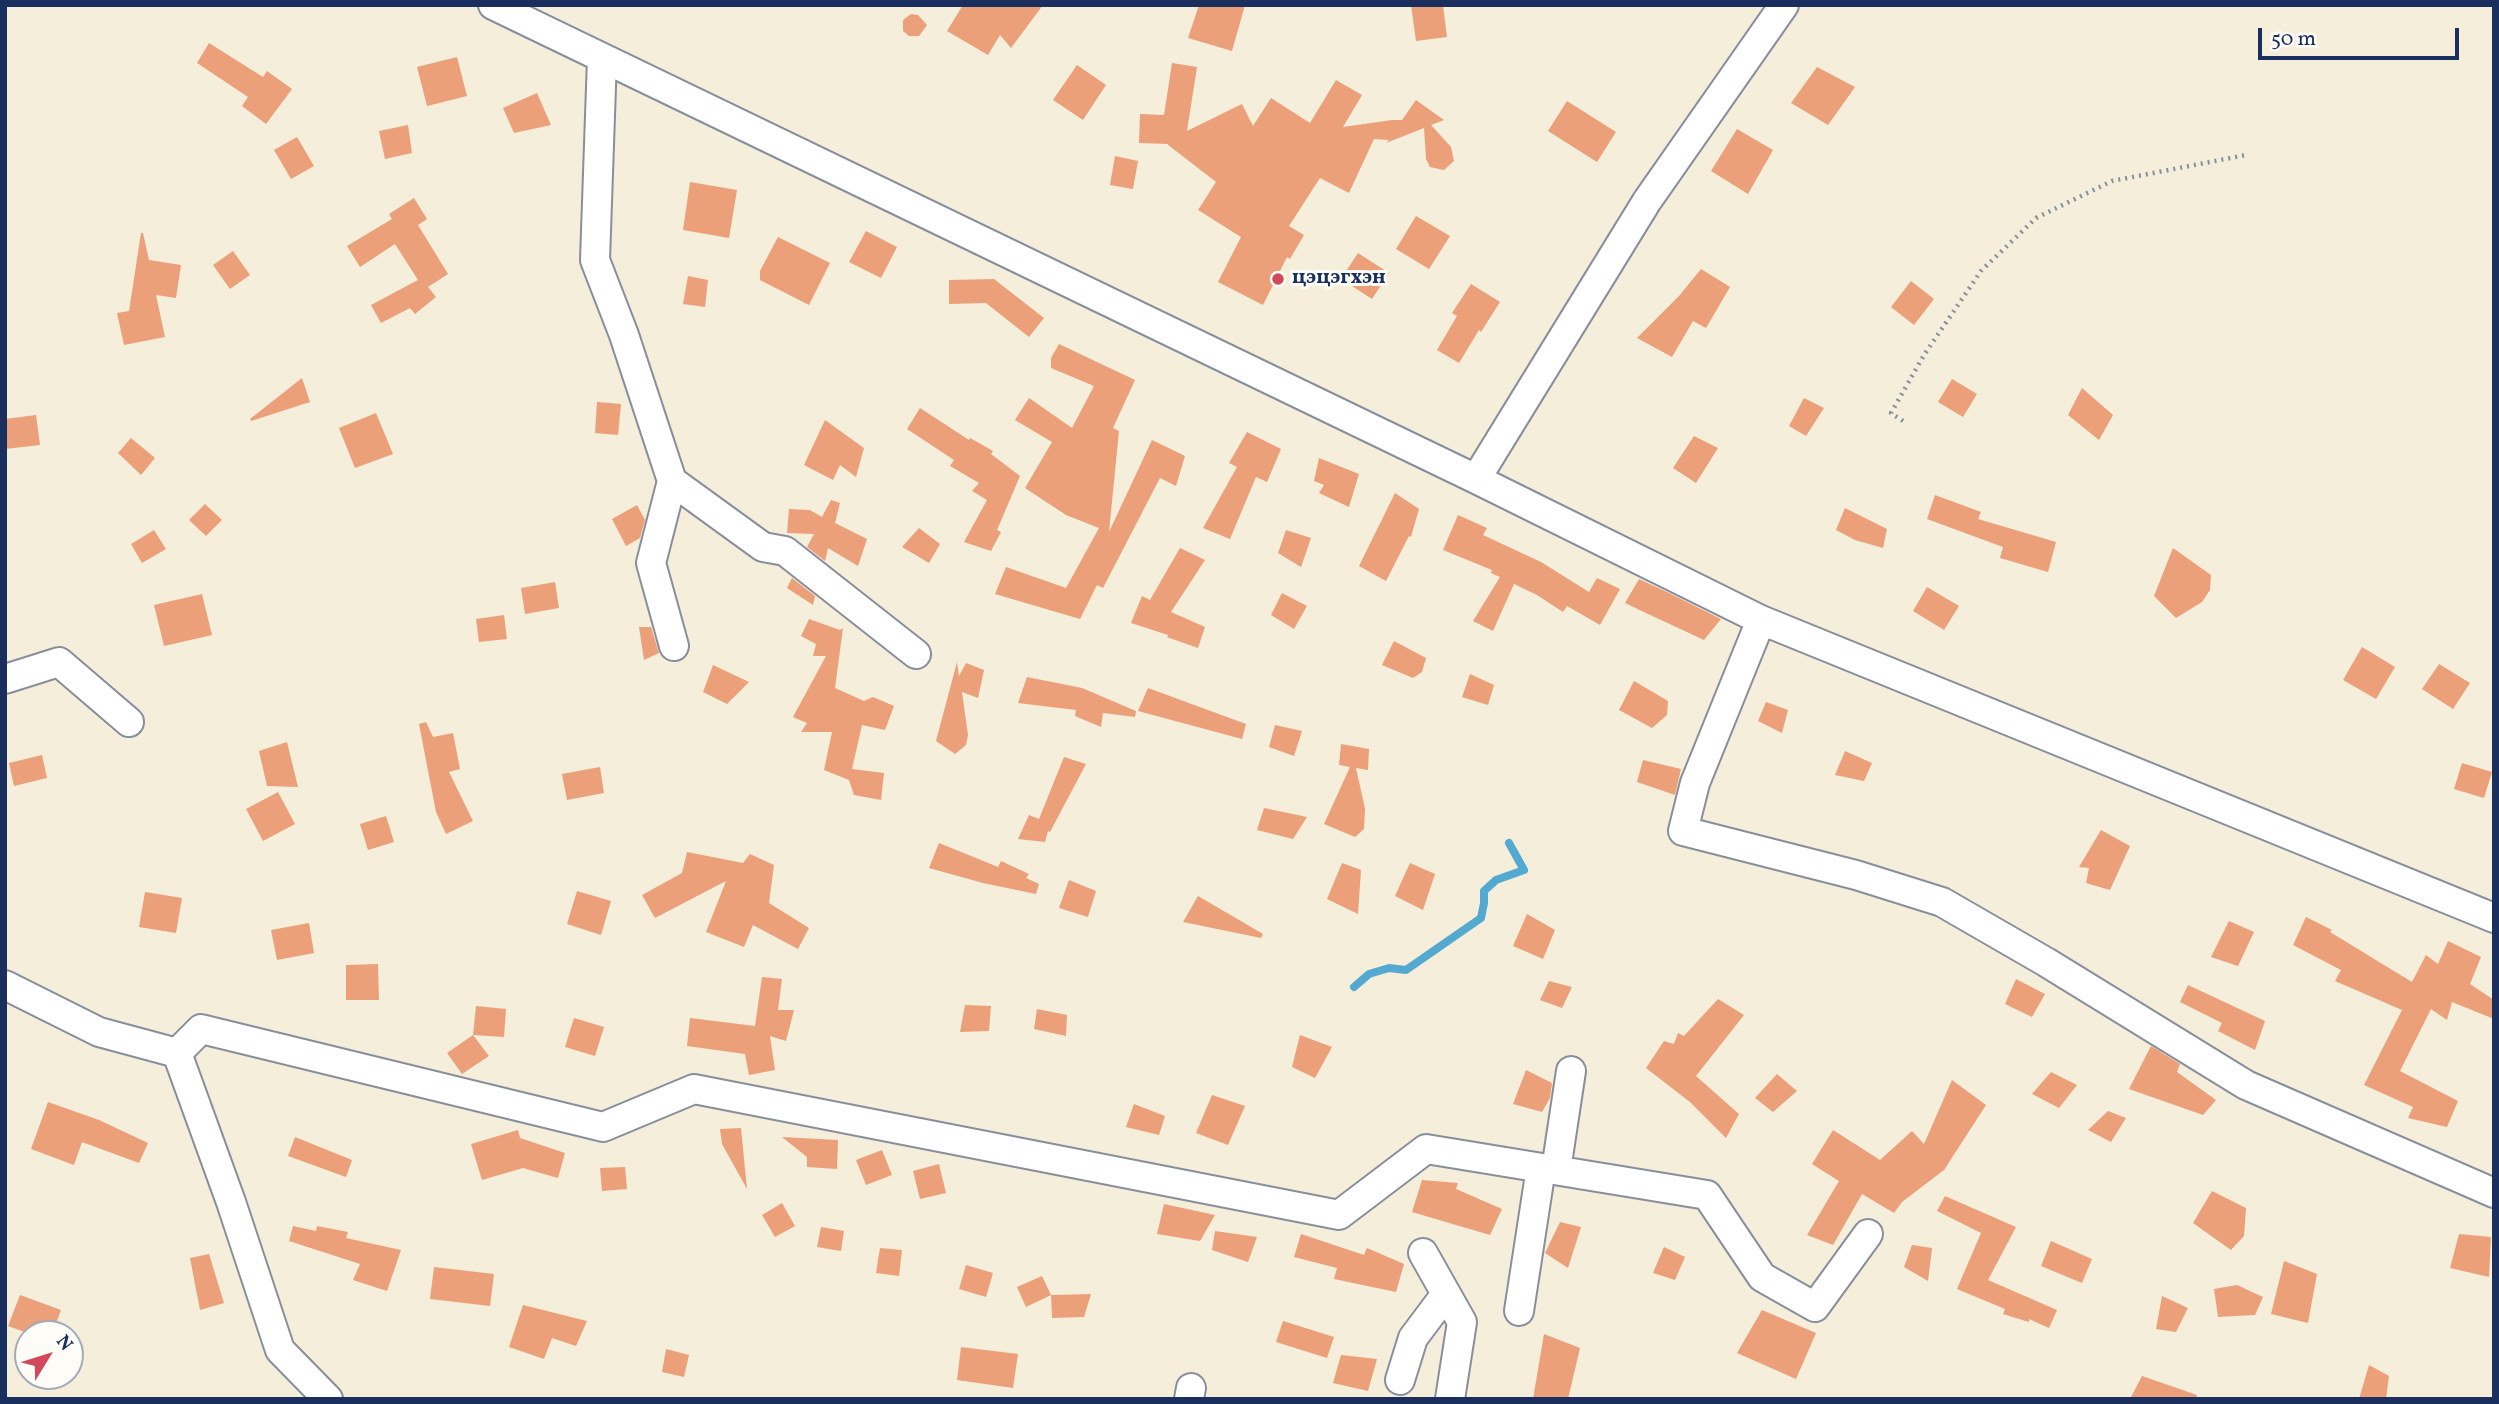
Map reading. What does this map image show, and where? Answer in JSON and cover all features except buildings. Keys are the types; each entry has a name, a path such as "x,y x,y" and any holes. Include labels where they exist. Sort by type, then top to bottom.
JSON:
{"street":[{"path":"493,5 1476,479 1761,620 2494,918"},
{"path":"1476,479 1647,201 1784,5"},
{"path":"602,58 595,260 624,335 672,481 651,563 674,646"},
{"path":"672,481 763,547 785,551 916,653"},
{"path":"1761,620 1695,783 1683,831 1856,875 1942,902 2046,962 2246,1085 2494,1193"},
{"path":"5,679 59,662 130,722"},
{"path":"5,985 99,1032 177,1053"},
{"path":"177,1053 201,1030 603,1127 694,1089 1339,1215 1426,1149 1707,1195 1762,1277 1815,1307 1868,1234"},
{"path":"177,1053 232,1202 280,1350 328,1399"},
{"path":"1519,1311 1571,1071"},
{"path":"1423,1253 1462,1322 1450,1399"},
{"path":"1400,1380 1413,1338 1446,1294"}],"path":[{"path":"1903,421 1891,413 1924,355 1981,271 2036,218 2112,181 2246,155"}],"waterway":[{"path":"1354,987 1369,974 1389,968 1406,970 1481,918 1484,891 1496,880 1524,870 1509,843"}],"place":[{"name":"цэцэгхэн","path":"1278,279"}]}
